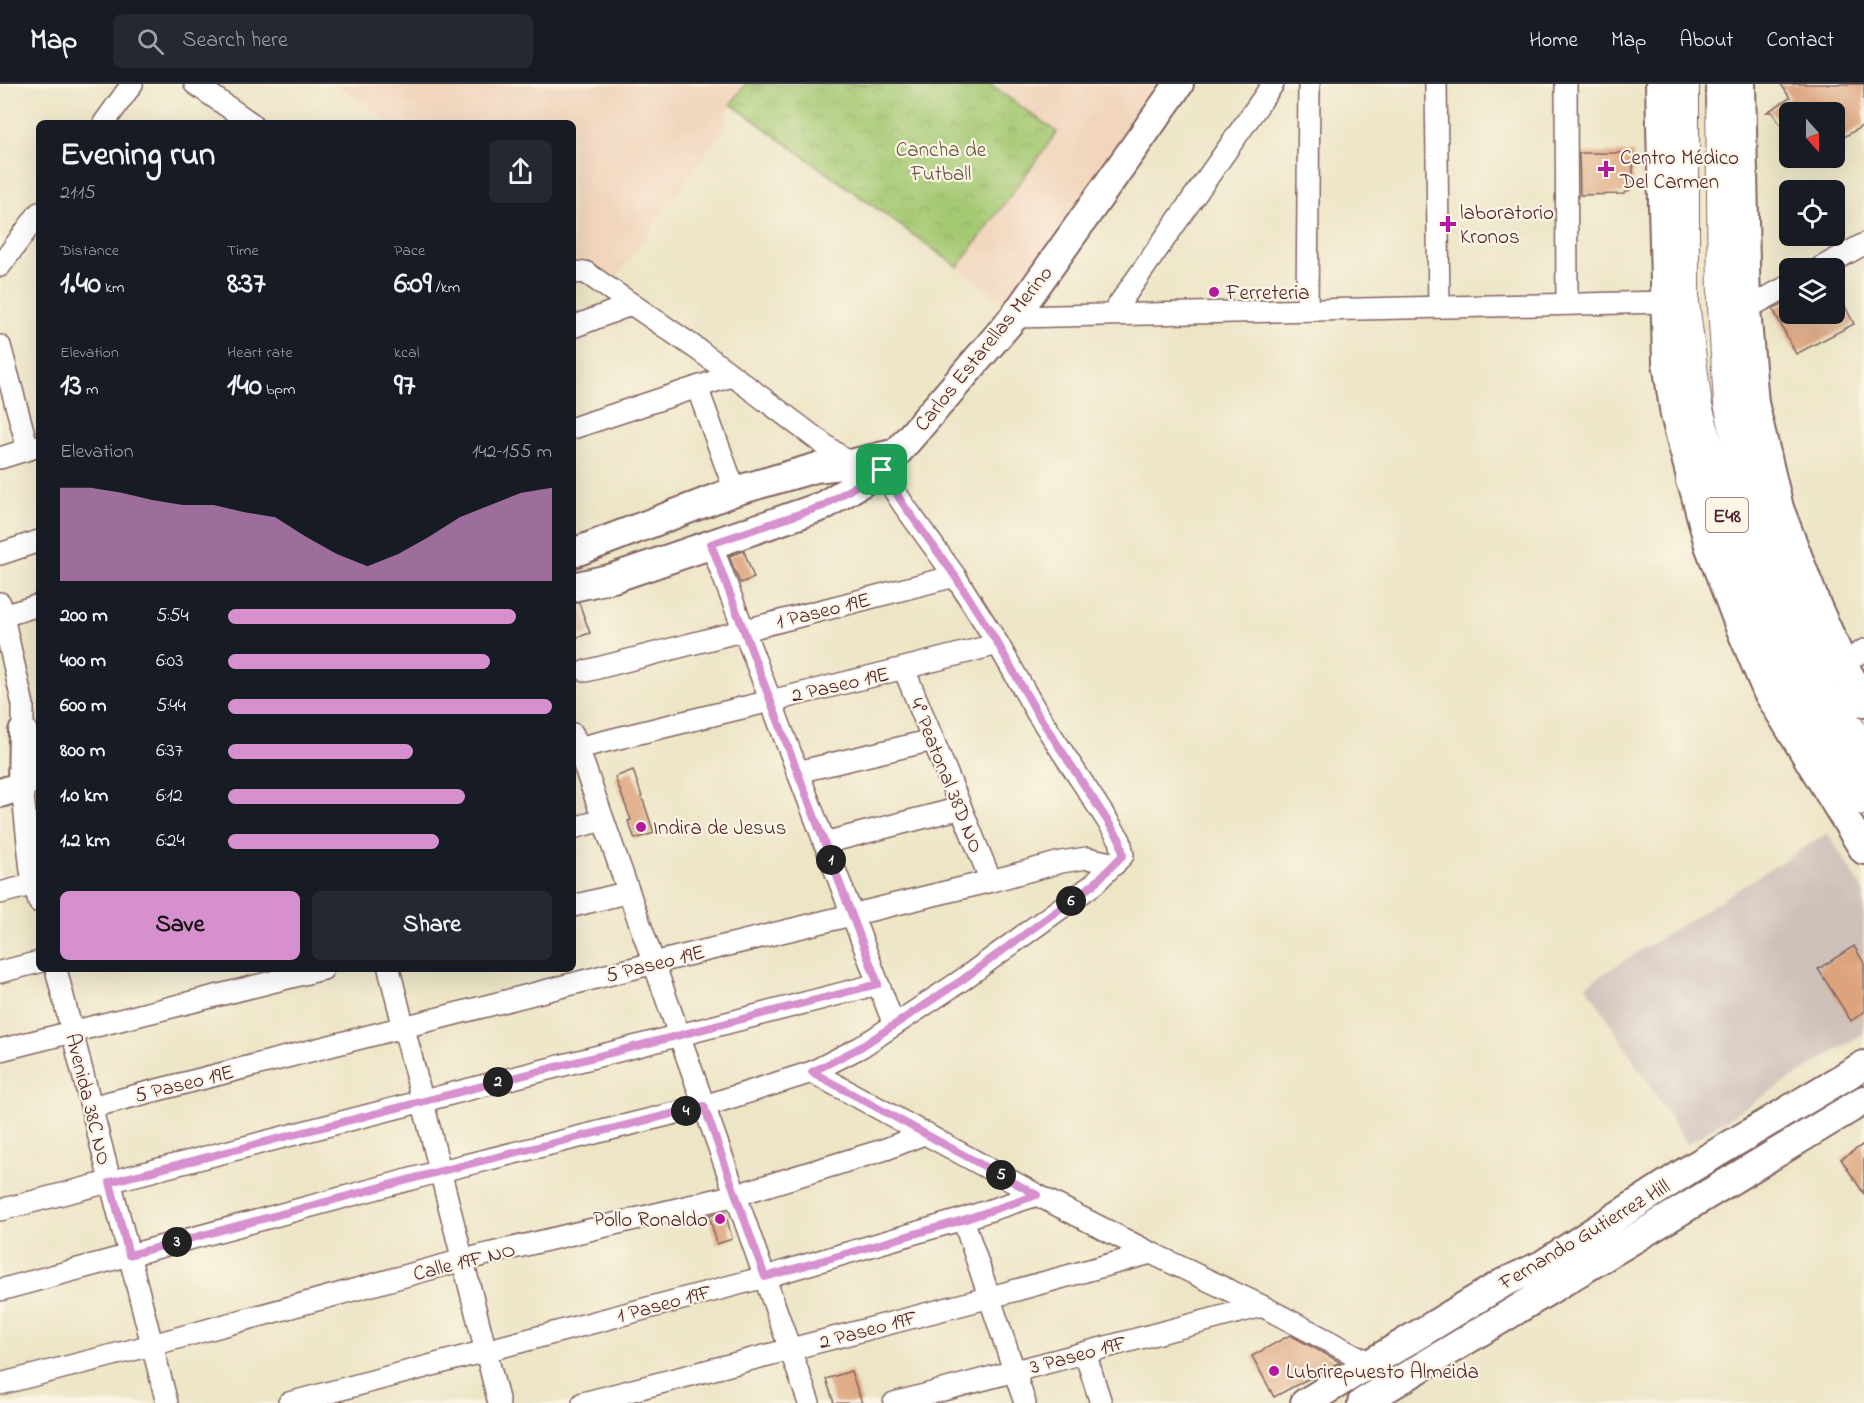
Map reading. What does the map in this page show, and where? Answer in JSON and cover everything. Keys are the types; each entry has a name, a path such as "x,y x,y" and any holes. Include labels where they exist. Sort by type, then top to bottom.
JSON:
{"main road":[{"name":"E48","path":"1683,84 1683,303 1696,407 1727,516 1776,616 1864,753"},
{"name":"E48","path":"1722,84 1724,306 1730,403 1776,616 1803,701 1864,799"},
{"path":"1692,482 1696,407"}],"street":[{"path":"106,120 132,84"},
{"path":"195,84 247,120"},
{"name":"Carlos Estarellas Merino","path":"576,586 613,578 823,506 873,465 1014,316 1179,84"},
{"path":"1112,314 1274,84"},
{"path":"1308,310 1309,84"},
{"path":"1436,84 1439,307"},
{"path":"1566,84 1567,304"},
{"name":"E48","path":"1660,84 1667,362 1692,482 1709,545 1767,691 1864,850"},
{"name":"E48","path":"1741,84 1746,309 1754,403 1779,508 1816,607 1854,657 1864,702"},
{"path":"0,266 36,217"},
{"path":"1843,258 1863,249"},
{"path":"0,1290 441,1171 704,1106 812,1072 861,1047 972,973 1094,884 1123,855 1120,840 1037,713 998,644 955,576 873,465 731,376 700,351 585,273 576,273"},
{"path":"1746,309 1779,291"},
{"path":"1014,316 1664,302"},
{"path":"576,326 630,305"},
{"path":"0,346 33,448 0,459"},
{"path":"576,427 731,376"},
{"path":"697,387 735,491"},
{"path":"576,553 735,491 815,468 873,465"},
{"path":"0,554 36,542"},
{"path":"711,544 894,1025"},
{"name":"1 Paseo 19E","path":"586,671 955,576"},
{"path":"0,893 36,881 20,786 23,705 1,610 36,605"},
{"name":"2 Paseo 19E","path":"576,741 770,700 904,669 998,644"},
{"name":"4° Peatonal 38D NO","path":"904,669 991,882"},
{"path":"797,772 933,740"},
{"path":"576,744 809,1403"},
{"path":"824,843 961,808"},
{"path":"576,827 603,820"},
{"name":"5 Paseo 19E","path":"91,1107 654,963 991,882 1061,862 1087,858 1115,864"},
{"path":"576,905 629,892"},
{"path":"0,972 36,963"},
{"name":"Avenida 38C NO","path":"57,972 167,1403"},
{"path":"0,1050 311,972"},
{"path":"390,972 499,1403"},
{"path":"0,1210 878,984"},
{"name":"Fernando Gutierrez Hill","path":"1305,1403 1503,1283 1542,1265 1689,1169 1864,1065"},
{"path":"812,1072 1037,1195 1262,1306 1370,1363"},
{"name":"Fernando Gutierrez Hill","path":"1362,1403 1864,1100"},
{"name":"Calle 19F NO","path":"0,1384 463,1260 736,1195 886,1149 926,1133"},
{"name":"1 Paseo 19F","path":"289,1403 765,1277 963,1220 1037,1195"},
{"path":"963,1220 991,1297 1025,1403"},
{"name":"2 Paseo 19F","path":"583,1403 991,1297 1151,1252"},
{"name":"3 Paseo 19F","path":"894,1403 1262,1306"},
{"path":"1085,1353 1101,1403"}],"shaded area":[{"path":"336,84 1167,84 1008,305 731,104 722,131 609,288 576,263 576,120 385,120"},
{"path":"1827,833 1864,891 1864,1033 1687,1144 1586,985"}],"green space":[{"name":"Cancha de Futball","path":"745,84 989,84 1057,132 958,267 731,104"}],"building":[{"path":"1781,84 1864,84 1864,125 1845,136 1845,102 1783,102 1790,98"},
{"path":"1779,105 1779,122 1772,112 1767,112"},
{"name":"Centro Médico Del Carmen","path":"1579,153 1633,153 1633,184 1630,190 1623,194 1580,195"},
{"path":"1779,306 1779,321 1773,309"},
{"path":"1845,306 1854,324 1796,354 1781,324 1845,324"},
{"path":"744,551 754,578 740,583 729,556"},
{"path":"576,603 579,603 590,633 576,638"},
{"path":"633,770 654,833 635,839 628,821 631,820 615,777"},
{"path":"1854,946 1864,963 1864,1012 1851,1021 1818,969"},
{"path":"1864,1144 1864,1194 1841,1159"},
{"path":"725,1211 732,1239 717,1244 709,1215"},
{"path":"1290,1335 1340,1362 1274,1397 1252,1356"},
{"path":"851,1371 862,1403 834,1403 826,1379"}],"place":[{"name":"Centro Médico Del Carmen","path":"1606,169"},
{"name":"laboratorio Kronos","path":"1448,224"},
{"name":"Ferreteria","path":"1214,292"},
{"name":"Indira de Jesus","path":"641,827"},
{"name":"Pollo Ronaldo","path":"720,1219"},
{"name":"Lubrirepuesto Almeida","path":"1274,1371"}],"route":[{"path":"882,470 903,504 955,576 998,644 1037,713 1120,840 1123,855 1094,884 962,980 861,1047 812,1072 1037,1195 963,1220 765,1277 704,1106 441,1171 129,1255 110,1182 878,984 711,544 823,506 882,470"}]}
